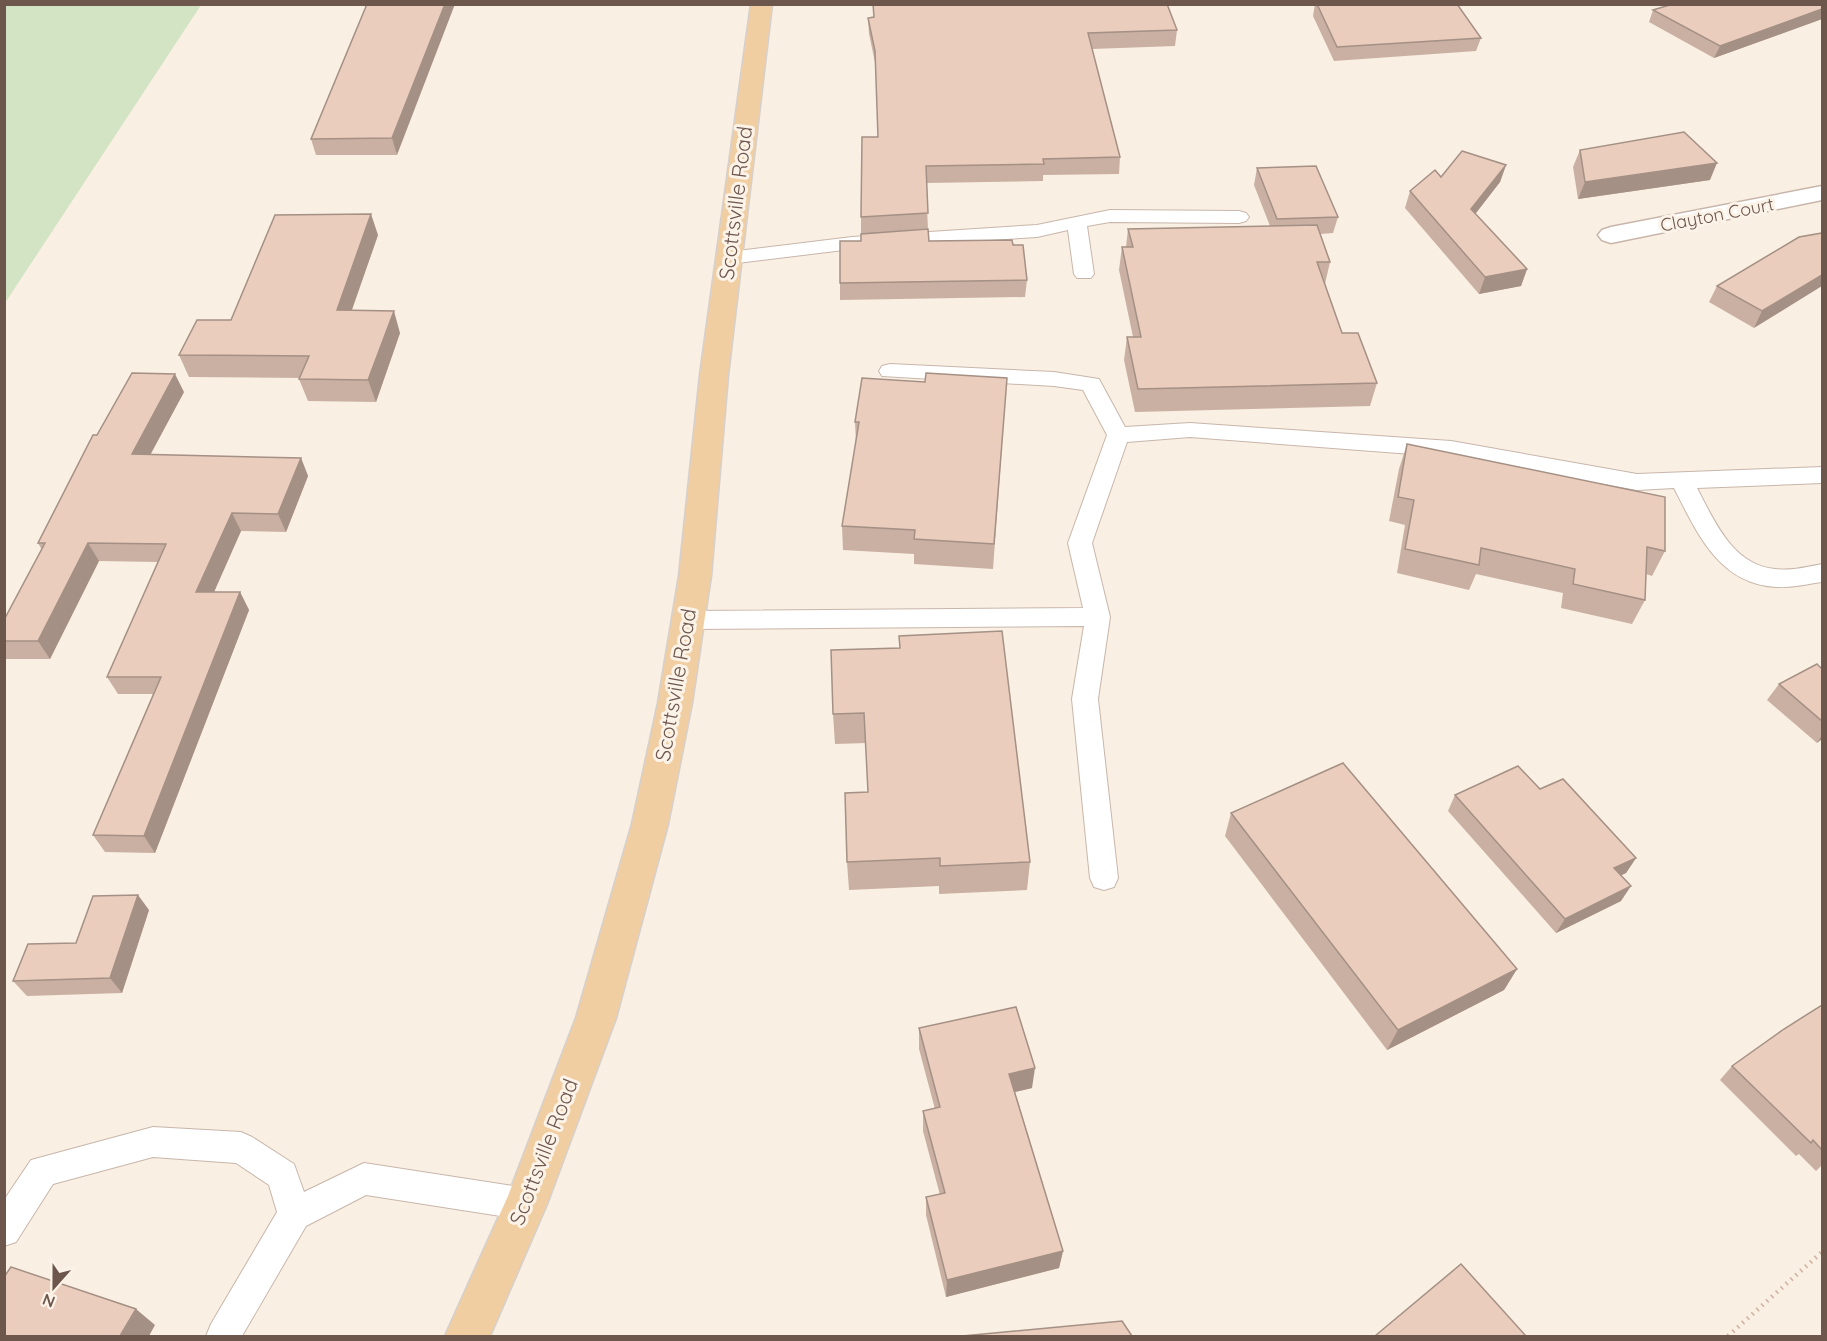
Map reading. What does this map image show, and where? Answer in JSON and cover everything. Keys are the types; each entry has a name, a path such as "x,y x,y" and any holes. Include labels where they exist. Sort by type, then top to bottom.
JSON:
{"main road":[{"name":"Scottsville Road","path":"467,1336 526,1204 596,1018 644,847 675,703 695,576 714,375 762,4"}],"street":[{"name":"Clayton Court","path":"1611,235 1822,193"}],"lane":[{"path":"729,258 852,243 1036,231 1110,216 1239,217"},
{"path":"1077,223 1084,274"},
{"path":"890,372 1091,384 1118,435 1080,543 1098,617 1085,699 1104,878"},
{"path":"1118,435 1190,430 1451,448 1637,483 1822,475"},
{"path":"1682,481 1718,550 1740,568 1773,578 1822,573"},
{"path":"688,620 1098,617"},
{"path":"4,1230 43,1172 87,1158 153,1142 241,1148 282,1175 294,1214"},
{"path":"223,1336 294,1214 364,1179 526,1204"}],"path":[{"path":"1728,1336 1822,1252"}],"green space":[{"path":"4,5 201,5 5,303"}],"building":[{"path":"367,4 445,4 392,138 311,139"},
{"path":"873,4 1167,4 1177,30 1088,33 1120,157 1043,159 1044,164 926,166 928,213 861,217 862,137 878,137 875,51 868,18 874,17"},
{"path":"1317,4 1457,4 1481,38 1337,47"},
{"path":"1673,4 1822,4 1822,9 1720,46 1653,10"},
{"path":"1684,132 1717,163 1585,182 1580,150"},
{"path":"1462,151 1506,165 1471,209 1527,269 1485,277 1410,191 1435,170 1441,177"},
{"path":"1316,166 1338,217 1277,219 1257,168"},
{"path":"371,214 337,310 394,311 368,380 299,379 309,356 179,355 197,320 231,320 275,215"},
{"path":"1317,225 1330,262 1317,262 1342,333 1358,333 1377,383 1138,389 1127,337 1141,337 1122,247 1133,247 1128,229"},
{"path":"928,229 929,241 1012,240 1013,245 1023,245 1027,280 840,283 840,241 861,241 861,234"},
{"path":"1822,233 1822,275 1762,311 1717,286 1799,237"},
{"path":"132,373 175,374 132,454 301,458 278,514 232,513 196,592 240,592 144,836 93,835 161,677 107,677 166,544 88,543 38,641 4,641 4,620 45,543 38,543 93,435 97,435"},
{"path":"926,373 1007,378 994,544 914,539 915,530 842,526 859,422 855,422 862,378 925,382"},
{"path":"1407,444 1665,497 1665,551 1647,547 1645,600 1573,584 1575,569 1481,548 1479,565 1405,549 1414,500 1398,497"},
{"path":"1002,631 1030,862 940,866 940,858 847,862 845,793 868,792 864,713 833,714 831,650 900,648 899,636"},
{"path":"1817,664 1822,669 1822,721 1779,684"},
{"path":"1343,763 1517,969 1398,1030 1231,813"},
{"path":"1518,766 1540,789 1563,779 1636,858 1614,868 1631,886 1565,919 1455,795"},
{"path":"138,895 110,978 13,981 28,944 76,943 93,896"},
{"path":"1822,1005 1822,1150 1813,1140 1811,1143 1732,1066"},
{"path":"1016,1007 1035,1068 1009,1074 1063,1251 947,1280 926,1197 945,1193 923,1111 940,1107 919,1028"},
{"path":"1461,1264 1526,1336 1375,1336"},
{"path":"11,1267 136,1309 120,1336 4,1336 4,1277"},
{"path":"1122,1321 1132,1336 962,1336"}]}
